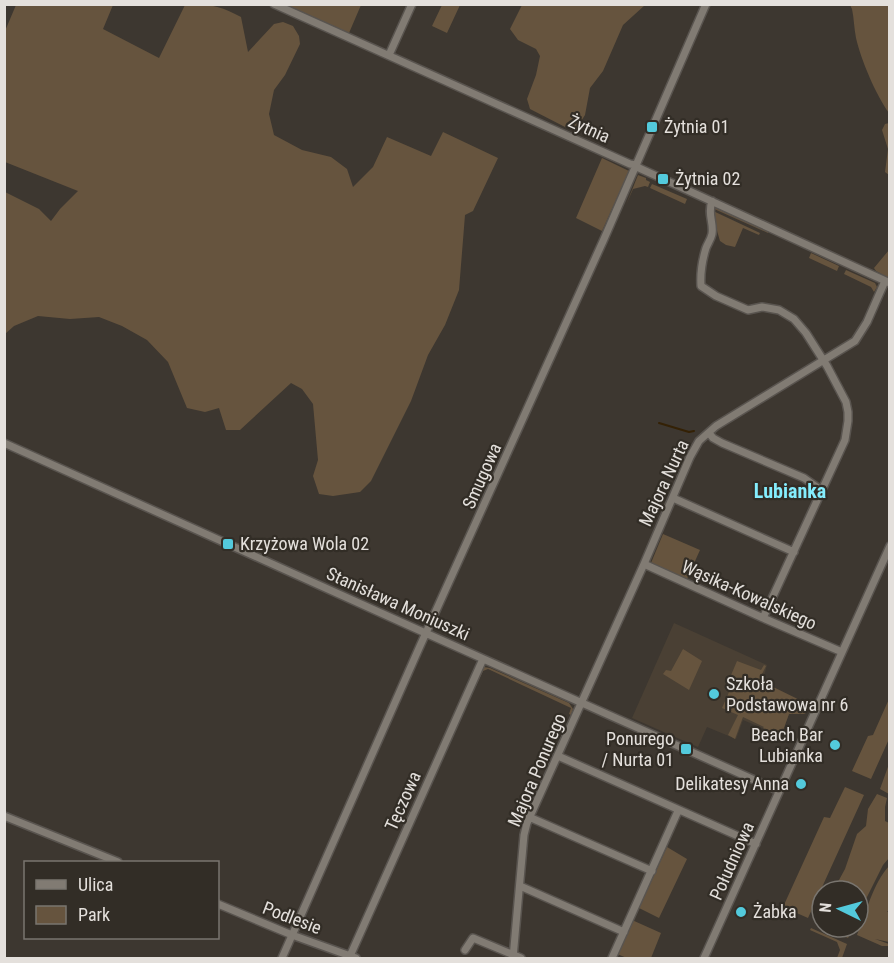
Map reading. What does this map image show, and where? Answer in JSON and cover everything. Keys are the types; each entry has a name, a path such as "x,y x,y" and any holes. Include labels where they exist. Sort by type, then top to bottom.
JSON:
{"street":[{"name":"Żytnia","path":"274,4 636,165 638,168 887,282"},
{"path":"389,55 412,4"},
{"name":"Smugowa","path":"282,958 706,4"},
{"path":"712,201 709,213 712,237 707,244 700,268 701,286 716,296 748,310 762,307 779,310 794,320 806,333 824,361 846,402 848,412 845,440 763,618"},
{"name":"Majora Nurta","path":"582,702 699,441 716,426 855,341 887,282"},
{"path":"709,433 722,443 804,478 821,490"},
{"name":"Stanisława Moniuszki","path":"4,443 779,791"},
{"path":"673,498 794,552"},
{"name":"Południowa","path":"704,958 890,546"},
{"name":"Wąsika-Kowalskiego","path":"644,564 842,652"},
{"name":"Tęczowa","path":"353,957 483,659"},
{"name":"Majora Ponurego","path":"513,957 524,835 529,817 582,702"},
{"path":"558,756 756,844"},
{"path":"612,958 678,811"},
{"path":"4,816 116,861"},
{"path":"529,817 652,871"},
{"path":"519,886 624,932"},
{"name":"Podlesie","path":"219,904 292,935 353,957"},
{"path":"465,950 473,938 513,957 521,958"}],"shaded area":[{"name":"Szkoła Podstawowa nr 6","path":"674,623 767,665 762,683 810,705 805,714 789,714 781,736 743,720 736,739 707,727 698,747 632,718"}],"green space":[{"path":"16,5 113,5 103,29 159,58 185,5 214,6 241,17 248,52 274,24 283,22 293,26 299,36 300,44 285,75 274,90 269,114 274,135 302,150 331,157 347,169 353,187 373,167 387,137 431,156 443,132 498,158 473,211 465,215 459,290 445,325 428,355 411,401 371,481 360,492 333,496 319,494 313,476 318,460 313,404 302,389 291,383 240,430 226,430 219,408 205,412 187,408 168,362 147,340 122,326 99,317 70,319 38,316 14,326 5,334 5,192 39,209 51,221 78,191 5,162 5,31"},
{"path":"287,5 361,5 349,33"},
{"path":"442,5 460,5 447,33 432,26"},
{"path":"522,5 645,5 623,25 603,71 590,88 585,115 578,126 567,128 530,109 527,99 540,56 536,49 518,40 510,29"},
{"path":"850,5 889,5 889,113 874,87 861,56"},
{"path":"890,123 889,175 885,172 888,149 882,130 885,124"},
{"path":"602,158 629,171 602,231 576,218"},
{"path":"638,175 650,182 648,187 633,189 626,205"},
{"path":"652,184 687,199 685,204 650,188"},
{"path":"712,208 768,231 768,233"},
{"path":"711,210 760,233 759,235 743,228 735,247 726,245 720,241"},
{"path":"889,250 889,278 874,268"},
{"path":"811,253 839,266 837,271 809,258"},
{"path":"846,270 875,283 877,287 874,292 871,287 844,274"},
{"path":"663,534 700,550 687,579 651,563"},
{"path":"683,649 702,661 689,690 663,674 666,670 671,671"},
{"path":"737,661 761,670 764,665 766,666 759,680 810,705 805,714 789,714 781,736 743,717 735,739 728,735 738,715 722,708 733,683 748,689 729,680"},
{"path":"484,667 569,703 573,709 571,715 569,714 571,708 488,669 483,671 476,686 474,685"},
{"path":"889,699 889,739 871,779 852,771 868,736 873,735"},
{"path":"889,764 890,792 889,794 880,789"},
{"path":"845,787 864,795 826,879 810,879 808,918 783,907 824,817 830,818"},
{"path":"877,794 887,798 885,821 889,823 889,858 870,891 870,879 840,879 857,834 866,826 868,809"},
{"path":"667,847 687,859 659,918 639,908"},
{"path":"889,866 889,911 887,911 889,913 889,942 875,939 889,946 882,946 866,939 870,939 870,900"},
{"path":"632,920 661,933 651,958 627,958 617,954"},
{"path":"830,939 847,944 842,958 837,958 840,950 837,942"}],"waterway":[{"path":"659,423 689,432 694,431"}],"place":[{"name":"Żytnia 01","path":"652,127"},
{"name":"Żytnia 02","path":"663,179"},
{"name":"Krzyżowa Wola 02","path":"228,544"},
{"name":"Szkoła Podstawowa nr 6","path":"714,694"},
{"name":"Beach Bar Lubianka","path":"835,745"},
{"name":"Ponurego / Nurta 01","path":"686,749"},
{"name":"Delikatesy Anna","path":"801,784"},
{"name":"Żabka","path":"741,912"}],"district":[{"name":"Lubianka","path":"790,491"}]}
